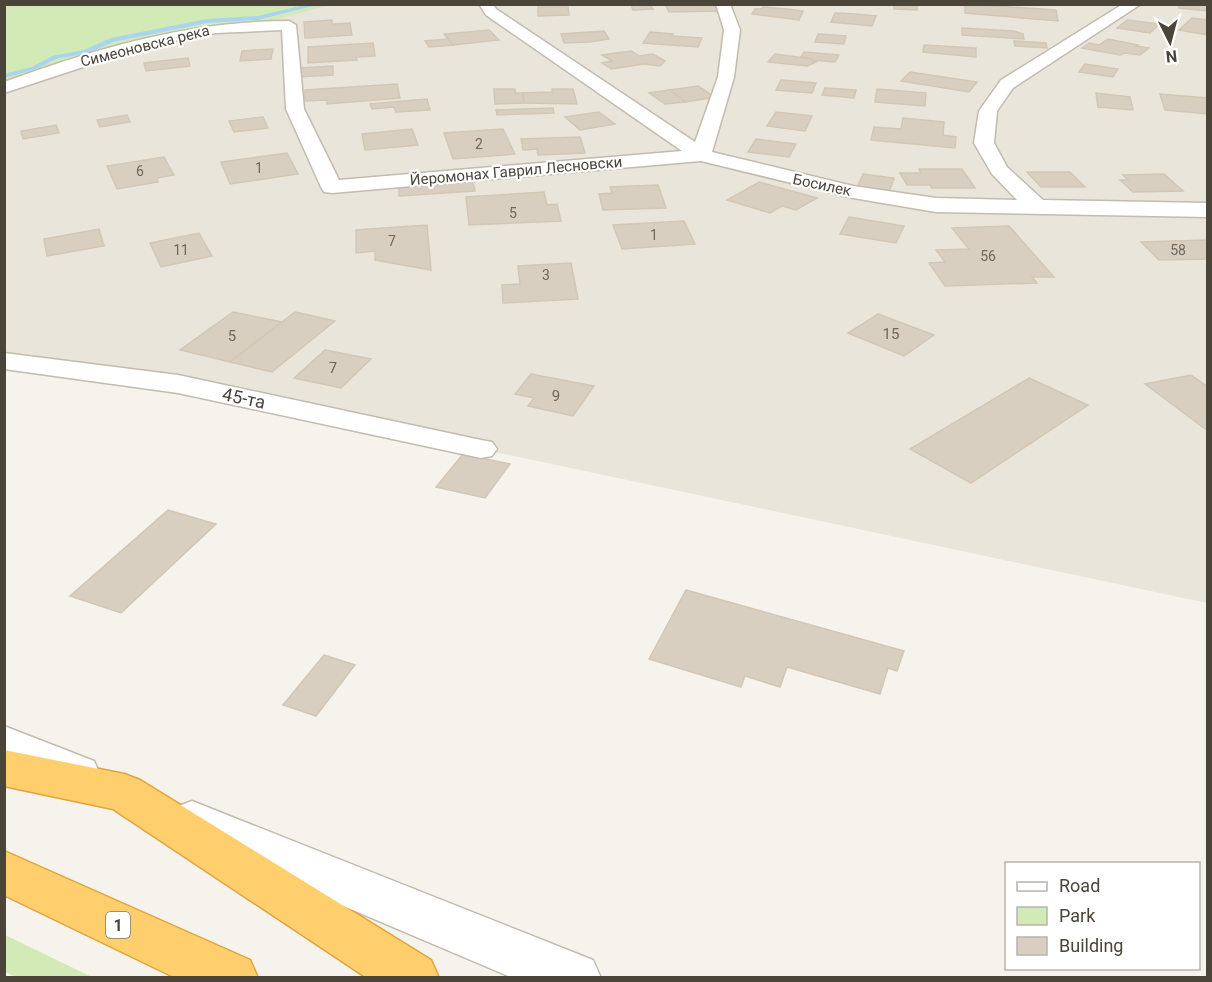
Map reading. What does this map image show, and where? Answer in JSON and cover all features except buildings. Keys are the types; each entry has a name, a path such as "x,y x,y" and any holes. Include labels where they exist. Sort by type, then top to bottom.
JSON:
{"highway":[{"path":"4,768 124,793 413,978"},
{"name":"1","path":"4,873 232,978"}],"street":[{"name":"Босилек","path":"486,4 492,12 701,155 853,192 936,205 1208,210"},
{"path":"701,155 726,76 732,30 723,4"},
{"path":"1038,208 999,170 984,142 988,111 1006,84 1134,4"},
{"name":"Симеоновска река","path":"4,88 109,52 200,30 260,24 289,25 295,109 332,187"},
{"name":"Йеромонах Гаврил Лесновски","path":"332,187 701,155"},
{"name":"45-та","path":"4,361 178,384 481,449"},
{"path":"4,743 575,978"}],"shaded area":[{"path":"329,4 1207,5 1207,603 481,449 5,361 5,88 129,46 260,24"}],"green space":[{"path":"5,5 329,5 260,24 200,30 5,88"},
{"path":"5,935 92,977 16,977 5,972"}],"waterway":[{"path":"4,76 34,68 54,57 86,52 111,40 207,21 258,18 317,4"}]}
